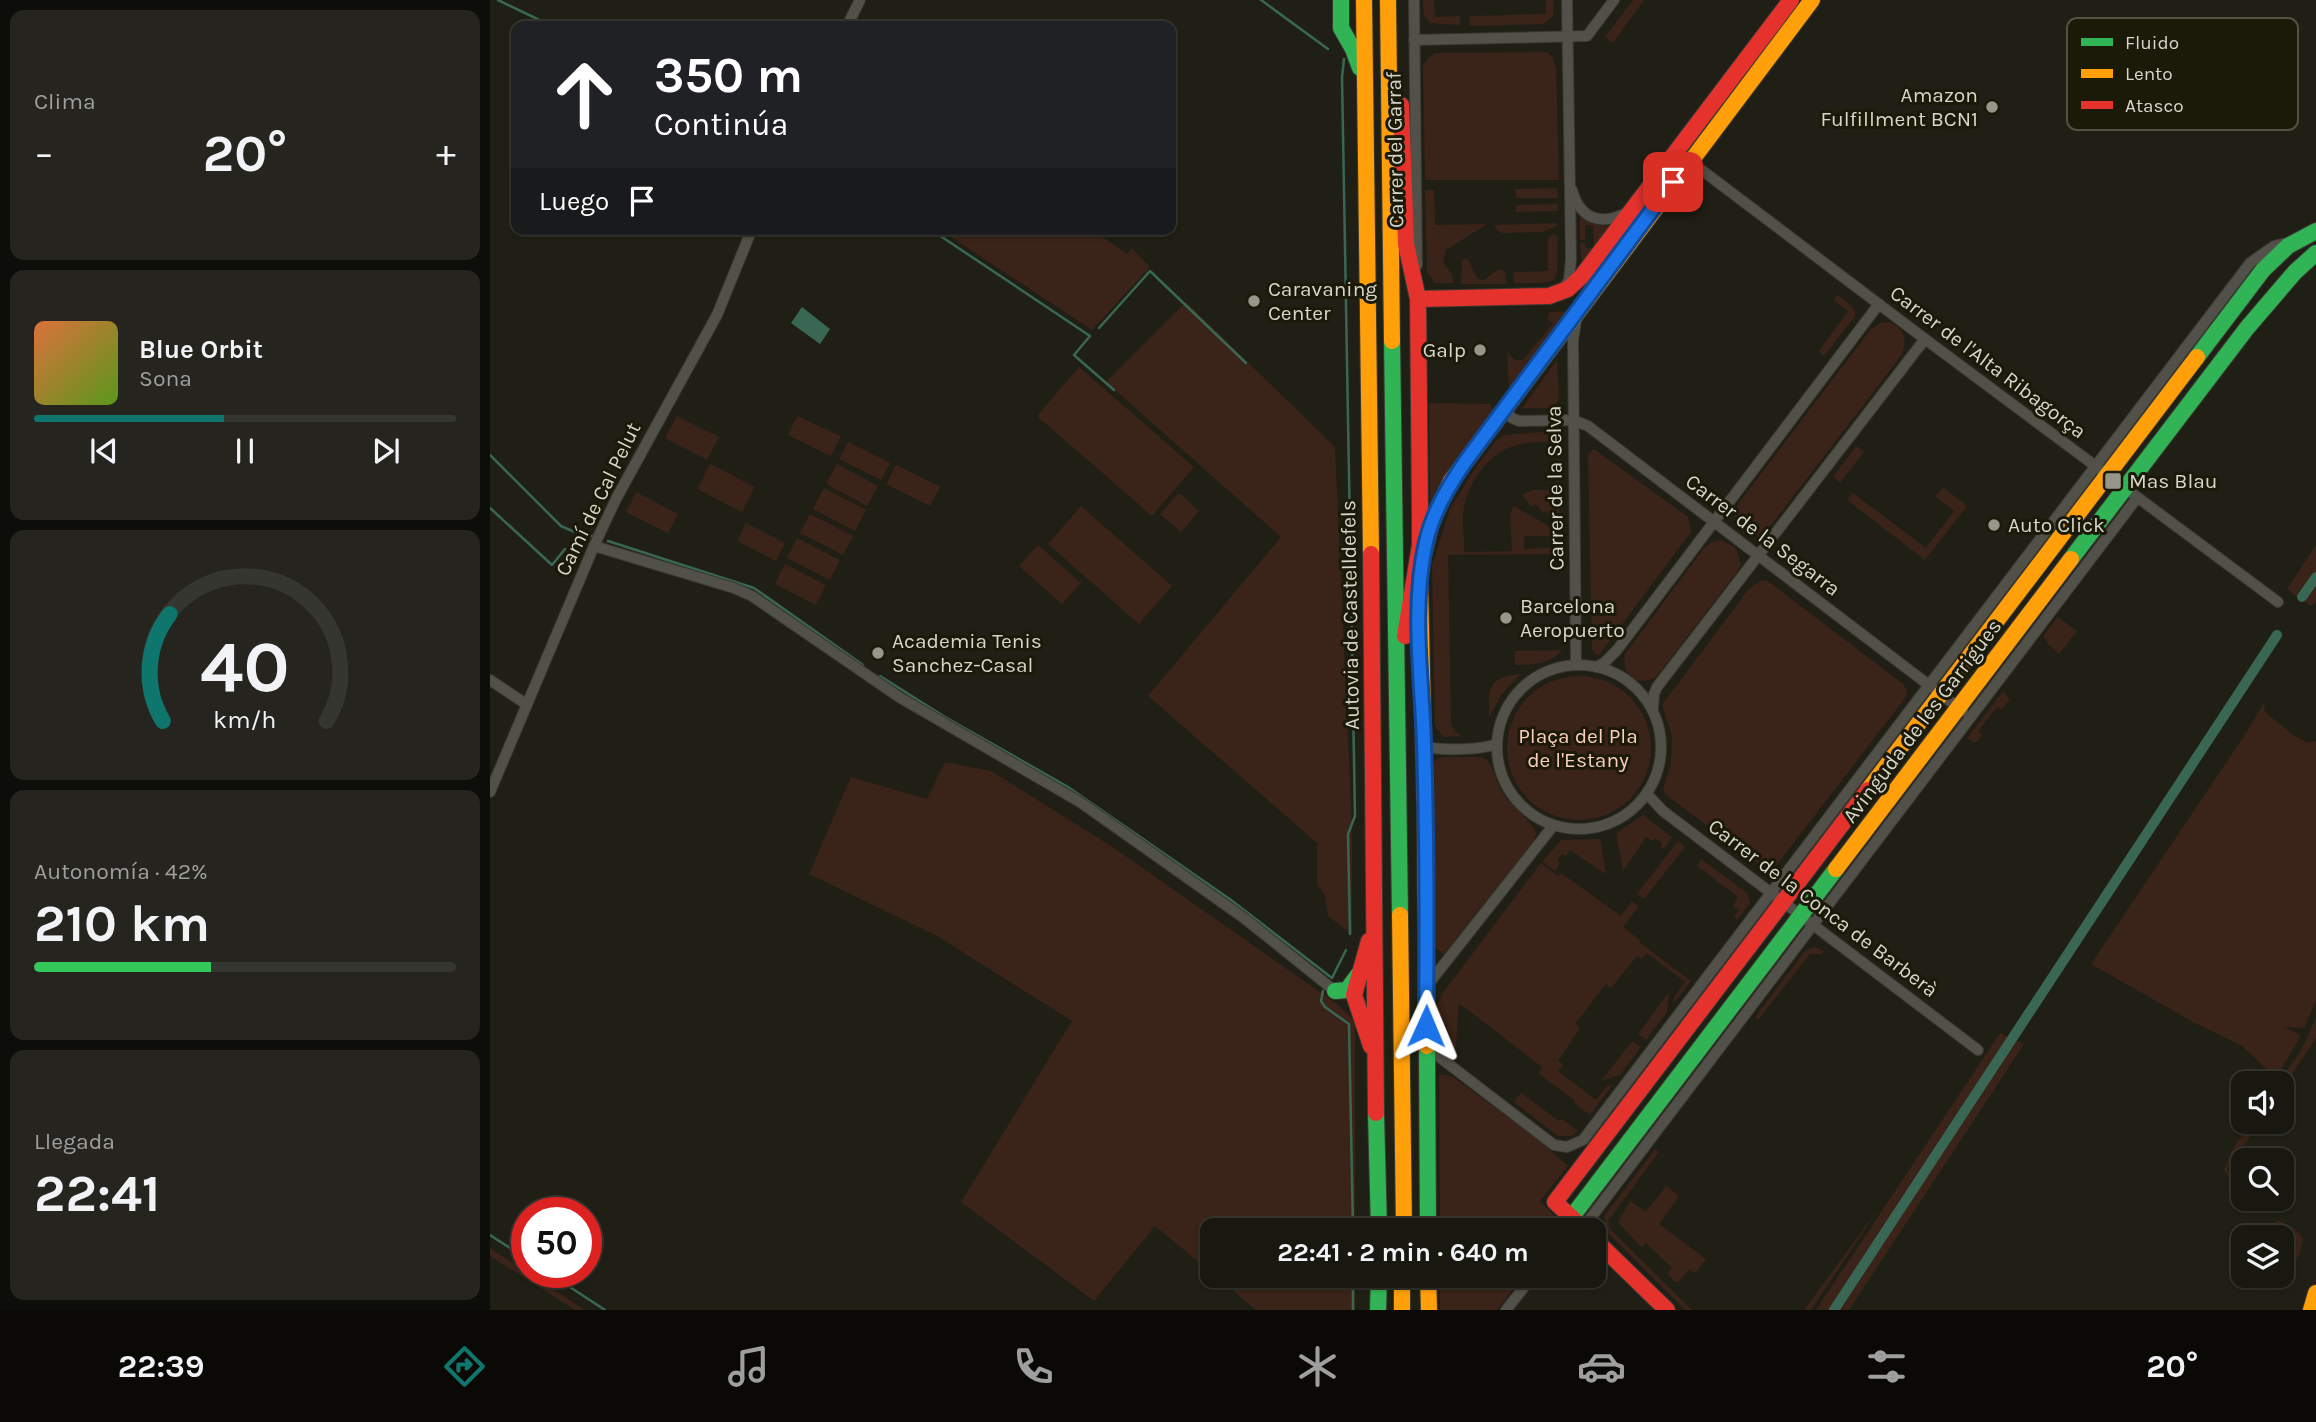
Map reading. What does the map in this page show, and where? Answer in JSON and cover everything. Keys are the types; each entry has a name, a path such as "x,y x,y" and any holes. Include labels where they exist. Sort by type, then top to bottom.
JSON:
{"main road":[{"path":"1340,0 1341,28 1356,55 1365,83"},
{"name":"Autovia de Castelldefels","path":"1364,0 1375,909 1374,1057 1379,1218"},
{"path":"1389,0 1398,59 1405,167 1406,244 1418,299 1420,545 1408,613 1396,720"},
{"path":"1389,0 1404,1218"},
{"path":"1420,545 1451,481 1577,311 1791,0"},
{"path":"1418,299 1510,298 1564,292 1582,276 1632,210 1683,155 1812,0"},
{"name":"Avinguda de les Garrigues","path":"1571,1218 1555,1202 1777,898 2101,471 2263,270 2276,256 2316,231"},
{"name":"Avinguda de les Garrigues","path":"1588,1218 1807,920 2131,493 2262,310 2314,254"},
{"path":"1428,1218 1424,746 1420,597 1421,572 1431,523"},
{"path":"1374,1057 1354,990 1375,909"},
{"path":"1335,991 1351,987 1360,971"},
{"path":"1335,991 1359,1014"},
{"path":"1606,1252 1667,1310"},
{"path":"1378,1310 1379,1288"},
{"path":"1402,1288 1402,1310"},
{"path":"1428,1288 1429,1310"},
{"path":"2311,1310 2316,1293"}],"street":[{"path":"850,21 860,0"},
{"name":"Carrer del Garraf","path":"1414,0 1418,299"},
{"path":"1564,292 1571,267 1567,0"},
{"path":"1414,40 1587,36 1615,0"},
{"name":"Carrer de l'Alta Ribagorça","path":"1683,155 2278,603"},
{"path":"1569,183 1576,204 1593,218 1609,220 1632,210"},
{"name":"Camí de Cal Pelut","path":"490,792 594,546 616,499 716,315 749,235"},
{"path":"1596,667 1617,650 1879,304"},
{"name":"Carrer de la Selva","path":"1576,665 1573,340 1577,311"},
{"path":"1654,711 1640,691 1626,679 1596,667 1576,665 1542,674 1526,685 1506,711 1496,744 1502,776 1516,799 1533,815 1553,825 1583,830 1608,824 1630,812 1647,794 1659,768 1662,744 1654,711 1654,694 1657,687 1924,339"},
{"path":"1503,408 1519,421"},
{"path":"1486,433 1519,421 1573,420"},
{"name":"Carrer de la Segarra","path":"1573,420 1588,426 1964,712"},
{"path":"594,546 734,588 752,596 899,697 1080,802 1244,918 1335,991"},
{"path":"490,680 526,704"},
{"path":"1424,746 1486,747 1496,744"},
{"name":"Carrer de la Conca de Barberà","path":"1647,794 1663,811 1978,1050"},
{"path":"1426,987 1553,825"},
{"name":"Avinguda de les Garrigues","path":"1426,1046 1555,1145 1576,1145 1591,1130 1777,898"},
{"path":"1506,1310 1523,1288"}],"green space":[{"path":"1423,0 1434,0 1435,17 1460,16 1460,25 1430,23 1424,16"},
{"path":"1546,0 1554,0 1553,17 1543,24 1469,26 1470,16 1546,14"},
{"path":"1633,0 1644,0 1613,43 1605,37"},
{"path":"1547,52 1553,58 1556,68 1559,180 1425,180 1423,66 1429,57 1435,53"},
{"path":"1557,188 1558,198 1516,198 1515,189"},
{"path":"1425,190 1434,190 1435,225 1487,224 1446,250 1443,262 1454,283 1435,283 1427,272"},
{"path":"1558,204 1558,211 1516,212 1516,205"},
{"path":"1580,217 1593,224 1609,226 1594,248 1593,226 1585,225 1585,240 1580,240"},
{"path":"1557,223 1557,226 1542,232 1503,233 1494,225"},
{"path":"1554,234 1558,237 1557,273 1554,280 1543,283 1514,283 1513,272 1548,271 1548,238"},
{"path":"948,235 1100,235 1127,254 1132,248 1150,267 1092,330"},
{"path":"1580,243 1585,243 1586,248 1594,248 1582,264"},
{"path":"1467,258 1478,279 1484,280 1499,269 1505,271 1506,284 1461,284 1462,261"},
{"path":"1837,295 1852,306 1855,316 1824,356 1819,351 1848,311 1834,300"},
{"path":"1186,302 1335,447 1352,826 1352,935 1328,916 1325,896 1317,883 1317,843 1148,696 1281,537 1106,382"},
{"path":"1571,311 1509,392 1507,351 1515,360 1523,360 1553,323 1547,319 1550,312"},
{"path":"1888,322 1903,333 1905,343 1898,360 1765,533 1751,536 1740,530 1735,518 1738,504 1871,329 1880,323"},
{"path":"1557,360 1559,399 1555,406 1522,408"},
{"path":"1079,367 1194,467 1152,516 1037,416"},
{"path":"1429,403 1491,404 1494,414 1430,503"},
{"path":"677,416 719,437 707,460 665,438"},
{"path":"797,416 841,436 831,456 788,435"},
{"path":"1554,431 1555,441 1517,445 1496,455 1474,481 1465,503 1464,552 1512,551 1510,514 1514,506 1557,531 1555,536 1524,536 1524,549 1560,547 1560,554 1448,555 1451,723 1461,736 1444,737 1435,727 1432,565 1450,509 1495,442 1505,435"},
{"path":"1558,439 1560,517 1553,520 1536,504 1532,507 1522,495 1532,490 1556,490"},
{"path":"848,442 890,463 881,480 839,459"},
{"path":"1856,446 1864,452 1840,483 1833,477"},
{"path":"1594,449 1688,517 1691,532 1599,655 1594,654 1592,649 1588,455"},
{"path":"710,464 755,487 742,512 697,489"},
{"path":"837,464 878,486 867,506 826,484"},
{"path":"896,465 940,487 930,506 886,484"},
{"path":"1943,487 1967,506 1925,560 1847,500 1853,493 1926,548 1954,511 1935,496"},
{"path":"824,488 866,510 855,531 813,509"},
{"path":"636,492 678,514 668,533 626,512"},
{"path":"1179,493 1199,511 1181,532 1160,514"},
{"path":"1081,506 1172,586 1139,624 1048,544"},
{"path":"810,514 853,536 843,555 800,533"},
{"path":"746,523 785,543 776,561 737,541"},
{"path":"797,538 840,560 830,580 787,558"},
{"path":"1721,540 1736,548 1741,565 1737,572 1656,677 1643,681 1632,677 1625,668 1625,654 1704,548"},
{"path":"1038,545 1081,583 1062,604 1019,566"},
{"path":"2316,545 2316,601 2311,606 2287,589"},
{"path":"785,564 826,585 816,605 775,584"},
{"path":"1761,580 1768,581 1903,684 1907,690 1906,697 1772,871 1767,870 1666,795 1663,789 1671,763 1672,736 1662,705 1748,590"},
{"path":"2058,617 2077,631 2059,654 2043,636"},
{"path":"1562,650 1547,661 1515,665 1515,651"},
{"path":"1521,674 1501,695 1489,718 1492,686 1502,678"},
{"name":"Plaça del Pla de l'Estany","path":"1579,676 1607,681 1630,697 1646,720 1651,748 1646,776 1630,799 1607,815 1579,820 1551,815 1528,799 1512,776 1507,748 1512,720 1528,697 1551,681"},
{"path":"2003,691 2010,699 2001,710 1997,707 1978,731 1982,735 1977,742 1972,742 1967,738"},
{"path":"2265,701 2264,711 2294,736 2308,743 2316,741 2316,1001 2304,1028 2284,1027 2300,1037 2280,1071 2269,1071 2242,1046 2193,1022 2091,964"},
{"path":"1436,759 1486,759 1505,796 1536,833 1534,840 1444,954 1435,948 1432,939 1430,769"},
{"path":"945,762 991,771 1114,848 1337,1004 1355,1021 1355,1218 1200,1218 1200,1263 1155,1226 1094,1301 961,1202 1072,1021 939,937 809,874 851,777 927,799"},
{"path":"1643,815 1672,837 1664,849 1661,847 1662,843 1655,838 1652,841 1646,837 1623,871 1616,833"},
{"path":"1600,839 1606,874 1570,850 1566,856 1562,854 1557,861 1560,863 1555,871 1542,862 1561,840"},
{"path":"1678,841 1685,847 1644,899 1637,894"},
{"path":"1701,859 1747,893 1750,903 1737,920 1734,917 1739,910 1733,906 1738,897 1697,866"},
{"path":"1541,863 1558,876 1561,873 1621,916 1632,901 1639,906 1623,927 1691,981 1674,1003 1674,997 1685,982 1647,953 1642,959 1637,956 1611,988 1606,984 1575,1024 1580,1028 1558,1061 1563,1065 1558,1071 1596,1100 1607,1086 1613,1084 1590,1115 1538,1073 1542,1067 1459,1003 1455,1057 1439,1041 1438,1003 1442,994"},
{"path":"1814,947 1824,951 1821,954 1810,954 1758,1020 1755,1017 1805,951"},
{"path":"1669,992 1667,1012 1646,1040 1638,1034"},
{"path":"2316,1017 2316,1038 2294,1071 2287,1071 2301,1051"},
{"path":"2000,1033 2024,1044 1849,1310 1816,1310"},
{"path":"1632,1041 1641,1047 1620,1075 1601,1081"},
{"path":"1439,1074 1451,1076 1531,1133 1568,1166 1540,1201 1556,1218 1440,1218"},
{"path":"1521,1093 1559,1121 1562,1119 1578,1131 1571,1136 1558,1136 1514,1102"},
{"path":"2243,1134 2252,1134 2242,1148 2234,1148"},
{"path":"1655,1149 1659,1152 1608,1221 1610,1229 1692,1310 1685,1310 1606,1231 1605,1215"},
{"path":"2231,1152 2231,1164 2227,1170 2231,1173 2231,1178 2224,1170"},
{"path":"1666,1186 1679,1196 1659,1224 1706,1259 1695,1273 1690,1269 1677,1283 1667,1274 1672,1268 1646,1243 1642,1248 1618,1222 1630,1201 1646,1212"},
{"path":"1882,1204 1811,1310 1804,1310"},
{"path":"2277,1220 2288,1225 2275,1225"},
{"path":"2294,1228 2303,1238 2294,1266"},
{"path":"490,1248 511,1262 511,1269 490,1256"},
{"path":"540,1288 551,1288 585,1310 575,1310"},
{"path":"1229,1288 1355,1288 1355,1310 1256,1310"},
{"path":"1440,1288 1514,1288 1497,1310 1440,1310"}],"shaded area":[{"path":"802,307 830,329 820,344 791,323"}],"waterway":[{"path":"498,0 542,21"},
{"path":"1261,0 1328,49"},
{"path":"1344,59 1342,77 1355,816 1348,834 1350,934"},
{"path":"939,235 1090,336 1074,355 1114,390"},
{"path":"1099,328 1150,271 1246,363"},
{"path":"490,455 561,526 579,534 593,536"},
{"path":"490,508 552,565 565,549"},
{"path":"608,541 754,588 863,665"},
{"path":"2302,597 2316,577"},
{"path":"1834,1310 2277,635"},
{"path":"880,676 945,717 1068,787 1231,900 1332,978 1346,950"},
{"path":"1323,991 1321,1001 1325,1007 1349,1024 1353,1218"},
{"path":"490,1235 511,1249"},
{"path":"571,1288 605,1310"},
{"path":"1353,1288 1353,1310"}],"traffic: fast":[{"path":"1341,0 1341,28 1360,68"},
{"path":"2197,357 2263,270 2288,246 2316,231"},
{"path":"2071,559 2247,328 2295,272 2316,253"},
{"path":"1392,341 1400,915"},
{"path":"1571,1218 1836,869"},
{"path":"1335,991 1347,990 1358,975"},
{"path":"1427,1046 1428,1218"},
{"path":"1376,1113 1379,1218"},
{"path":"1378,1310 1379,1288"}],"traffic: slow":[{"path":"1364,0 1371,554"},
{"path":"1388,0 1392,341"},
{"path":"1425,549 1431,523 1451,481 1812,0"},
{"path":"1868,790 2197,357"},
{"path":"1836,869 2071,559"},
{"path":"1420,585 1427,1046"},
{"path":"1400,915 1404,1218"},
{"path":"1402,1288 1402,1310"},
{"path":"1428,1288 1429,1310"},
{"path":"2311,1310 2316,1293"}],"traffic: jam":[{"path":"1418,299 1549,296 1568,289 1582,276 1791,0"},
{"path":"1401,105 1406,244 1418,299 1420,514 1420,545 1405,636"},
{"path":"1371,554 1376,1113"},
{"path":"1572,1218 1555,1202 1868,790"},
{"path":"1369,941 1354,995 1371,1046"},
{"path":"1606,1251 1667,1310"}],"place":[{"name":"Amazon Fulfillment BCN1","path":"1992,107"},
{"name":"Caravaning Center","path":"1254,301"},
{"name":"Galp","path":"1480,350"},
{"name":"Mas Blau","path":"2113,481"},
{"name":"Auto Click","path":"1994,525"},
{"name":"Barcelona Aeropuerto","path":"1506,618"},
{"name":"Academia Tenis Sanchez-Casal","path":"878,653"}],"route":[{"path":"1426,1026 1425,766 1419,616 1421,572 1431,523 1451,481 1673,182"}]}
